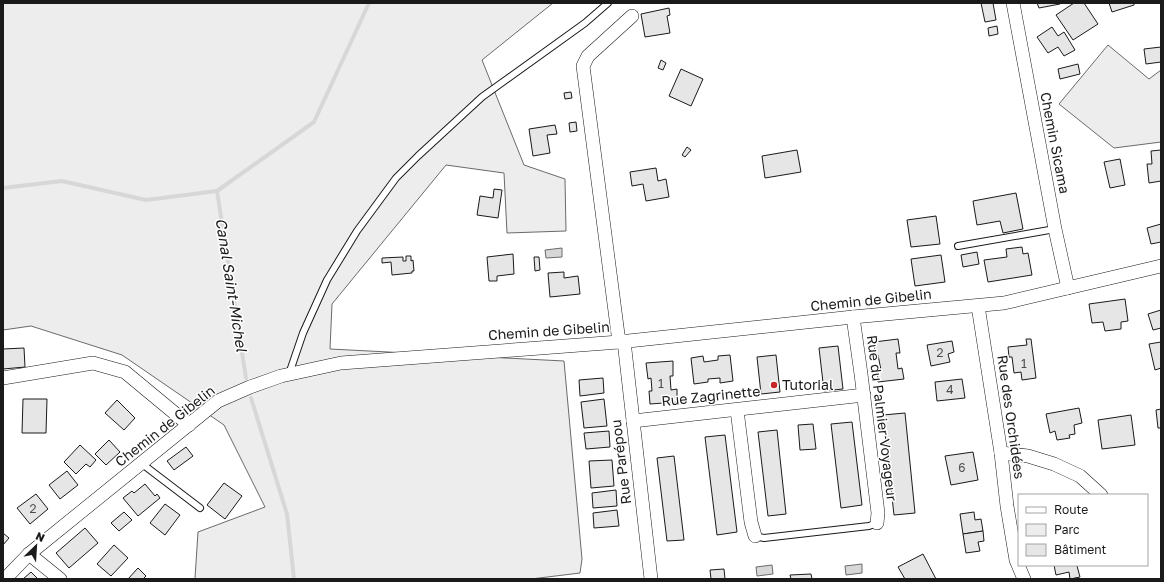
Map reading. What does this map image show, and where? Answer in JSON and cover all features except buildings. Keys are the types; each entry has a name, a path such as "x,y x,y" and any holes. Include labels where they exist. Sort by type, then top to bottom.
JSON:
{"street":[{"name":"Chemin Sicama","path":"1013,3 1055,229 1068,288"},
{"name":"Rue Parépou","path":"632,16 588,56 583,66 632,421 651,579"},
{"name":"Chemin de Gibelin","path":"5,579 29,554 218,401 250,387 289,375 341,363 621,342 853,317 1004,303 1161,266"},
{"name":"Rue des Orchidées","path":"978,306 1001,453 1007,506 1018,565"},
{"name":"Rue du Palmier Voyageur","path":"853,317 878,513 877,523"},
{"path":"3,378 93,364 125,372 188,425"},
{"name":"Rue Zagrinette","path":"632,421 864,395"},
{"path":"737,410 751,522 755,536"},
{"path":"1001,453 1028,456 1054,464 1080,476 1100,494"},
{"path":"29,554 60,579"},
{"name":"Rue des Orchidées","path":"1019,566 1024,579"}],"lane":[{"path":"289,375 303,333 327,280 357,231 396,178 482,97 585,23 608,3"},
{"path":"958,246 1055,229"},
{"path":"142,463 200,508"},
{"path":"755,536 764,538 869,526 877,523"}],"green space":[{"path":"3,3 553,3 482,60 524,165 565,179 566,231 507,233 504,173 446,165 332,304 330,349 564,361 582,559 580,573 531,579 196,579 198,532 265,507 224,425 122,355 31,326 3,330"},
{"path":"1108,45 1149,79 1161,70 1161,142 1114,148 1059,104"}],"shaded area":[{"path":"562,248 562,257 546,258 545,250"},
{"path":"862,564 862,573 846,575 845,566"},
{"path":"772,565 773,574 757,576 756,567"}],"waterway":[{"path":"3,188 62,181 146,200 217,191 314,122 369,3"},
{"name":"Canal Saint-Michel","path":"217,191 246,378"},
{"name":"Canal Saint-Michel","path":"251,398 287,514 294,579"}],"place":[{"name":"Tutorial","path":"774,385"}]}
